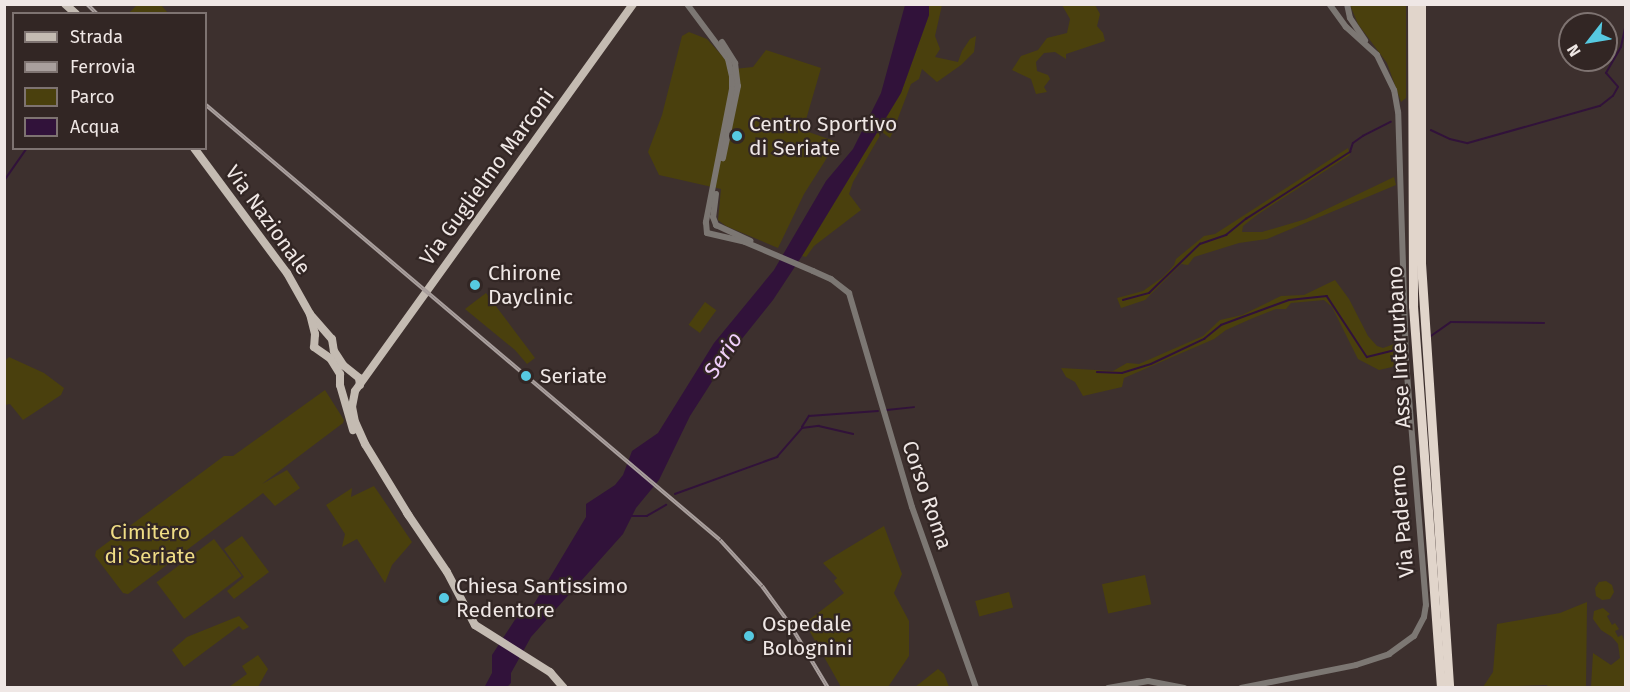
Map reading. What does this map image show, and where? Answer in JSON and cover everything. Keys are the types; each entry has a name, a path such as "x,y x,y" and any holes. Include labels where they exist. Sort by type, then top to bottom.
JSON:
{"highway":[{"path":"1408,4 1408,57 1412,62"},
{"name":"Asse Interurbano","path":"1412,4 1413,306 1441,687"},
{"name":"Asse Interurbano","path":"1423,4 1420,116 1424,340 1449,687"}],"main road":[{"name":"Via Guglielmo Marconi","path":"357,389 633,4"},
{"name":"Via Nazionale","path":"195,150 286,273 310,314 332,339 334,351 352,372"},
{"name":"Via Nazionale","path":"310,314 314,339"},
{"path":"326,334 314,339 314,347 330,358 340,374 340,383 355,434 447,572 475,625 555,676 564,687"},
{"path":"340,383 343,374 369,370"},
{"path":"352,372 360,380 351,407 355,422 364,444 409,516"},
{"path":"340,383 349,392 357,389"}],"street":[{"name":"Via Paderno","path":"1329,4 1346,27 1369,45"},
{"name":"Via Paderno","path":"1241,687 1356,665 1380,658 1409,640 1424,617 1426,604 1401,286 1398,112 1394,88 1386,70 1350,18 1347,4"},
{"path":"689,6 728,58 732,89 707,228"},
{"path":"708,30 717,36 732,55 738,86 713,213 717,229"},
{"path":"707,228 710,224 717,229"},
{"name":"Corso Roma","path":"707,228 709,235 717,229 772,251 835,282 855,310 891,440 976,687"},
{"path":"1108,687 1148,681 1184,687"}],"green space":[{"path":"138,4 161,5 167,12 130,12"},
{"path":"929,5 942,5 935,36 940,49 935,57 958,62 970,39 976,36 974,52 961,65 937,82 922,69 919,79 911,84 890,138 882,132 853,182 849,194 861,210 814,246 806,257 802,256 901,93 929,15"},
{"path":"1062,5 1095,5 1100,14 1097,26 1103,33 1105,41 1066,54 1066,59 1055,52 1044,53 1036,62 1037,71 1048,75 1050,79 1044,87 1047,92 1036,94 1031,79 1012,70 1021,56 1038,50 1047,38 1067,33 1070,19"},
{"path":"1350,5 1406,5 1406,98 1401,102 1387,63 1358,24"},
{"name":"Centro Sportivo di Seriate","path":"689,32 707,39 734,69 753,67 766,50 821,68 803,130 837,142 804,194 778,248 726,226 718,220 721,189 659,175 648,152 662,115 682,36"},
{"path":"1348,148 1350,155 1257,215 1243,226 1242,232 1262,232 1306,219 1394,177 1396,185 1267,239 1239,243 1194,257 1188,265 1181,264 1145,300 1121,308 1117,298 1143,291 1163,277 1174,265 1176,259 1204,236 1215,234"},
{"path":"1335,280 1349,299 1368,336 1377,346 1383,348 1400,342 1400,361 1392,367 1379,370 1358,359 1332,307 1324,300 1291,303 1286,309 1276,309 1253,318 1226,330 1214,339 1124,378 1122,387 1083,396 1075,382 1066,377 1061,368 1113,371 1127,363 1139,364 1203,336 1220,320 1242,315 1281,296 1304,295"},
{"path":"486,293 535,358 527,364 515,350 465,309"},
{"path":"705,302 716,310 700,333 689,325"},
{"path":"9,357 44,373 64,388 61,395 23,420 10,404 5,405 5,361"},
{"name":"Cimitero di Seriate","path":"325,390 344,420 343,423 262,484 287,470 300,488 275,506 263,493 128,594 123,593 95,556 96,551 224,456 233,456"},
{"path":"374,486 412,542 392,565 385,583 357,539 342,547 345,534 326,505 352,488 351,497"},
{"path":"884,526 902,574 894,593 909,621 909,656 888,687 841,687 805,623 844,593 834,581 837,578 823,563"},
{"path":"242,536 269,572 234,599 227,591 244,577 224,549"},
{"path":"214,539 242,576 184,619 156,582"},
{"path":"1145,575 1151,604 1108,613 1102,584"},
{"path":"1606,581 1612,585 1614,592 1610,599 1602,600 1596,596 1595,588 1599,582"},
{"path":"1009,592 1013,607 979,617 975,601"},
{"path":"1587,602 1586,687 1548,687 1547,685 1483,687 1493,672 1497,624 1560,613"},
{"path":"1603,608 1610,614 1607,616 1612,625 1615,623 1619,629 1615,631 1618,637 1622,635 1625,643 1625,687 1591,687 1593,653 1611,665 1620,658 1618,644 1601,630 1593,619 1594,611"},
{"path":"239,616 249,627 243,630 239,626 184,667 172,650 187,637"},
{"path":"258,655 268,669 258,687 229,687 247,674 242,666"},
{"path":"938,669 944,674 949,687 915,687"}],"water":[{"name":"Serio","path":"905,5 929,5 929,15 901,93 802,256 773,300 729,355 690,416 659,480 636,508 623,534 531,637 511,673 511,683 507,687 484,688 492,673 492,655 518,615 534,604 586,517 586,504 615,485 623,475 632,451 658,433 714,343 774,270 826,181 853,149 881,93"}],"waterway":[{"path":"1431,130 1450,139 1468,143 1600,106 1613,96 1618,87 1606,73 1621,47 1625,28"},
{"path":"1123,300 1149,293 1200,244 1226,235 1246,219 1350,152 1353,143 1363,136 1391,122"},
{"path":"4,181 26,150"},
{"path":"1097,372 1122,373 1151,364 1204,339 1221,325 1289,300 1327,296 1367,357 1402,348"},
{"path":"1431,336 1451,322 1544,323"},
{"path":"887,410 914,407"},
{"path":"802,427 809,416 878,411"},
{"path":"675,494 777,457 802,428 819,426 853,434"},
{"path":"632,516 647,516 666,505"}],"railway":[{"path":"87,4 95,12"},
{"path":"207,106 720,540 762,586 789,623 828,688"}],"place":[{"name":"Centro Sportivo di Seriate","path":"737,136"},
{"name":"Chirone Dayclinic","path":"475,285"},
{"name":"Seriate","path":"526,376"},
{"name":"Chiesa Santissimo Redentore","path":"444,598"},
{"name":"Ospedale Bolognini","path":"749,636"}]}
